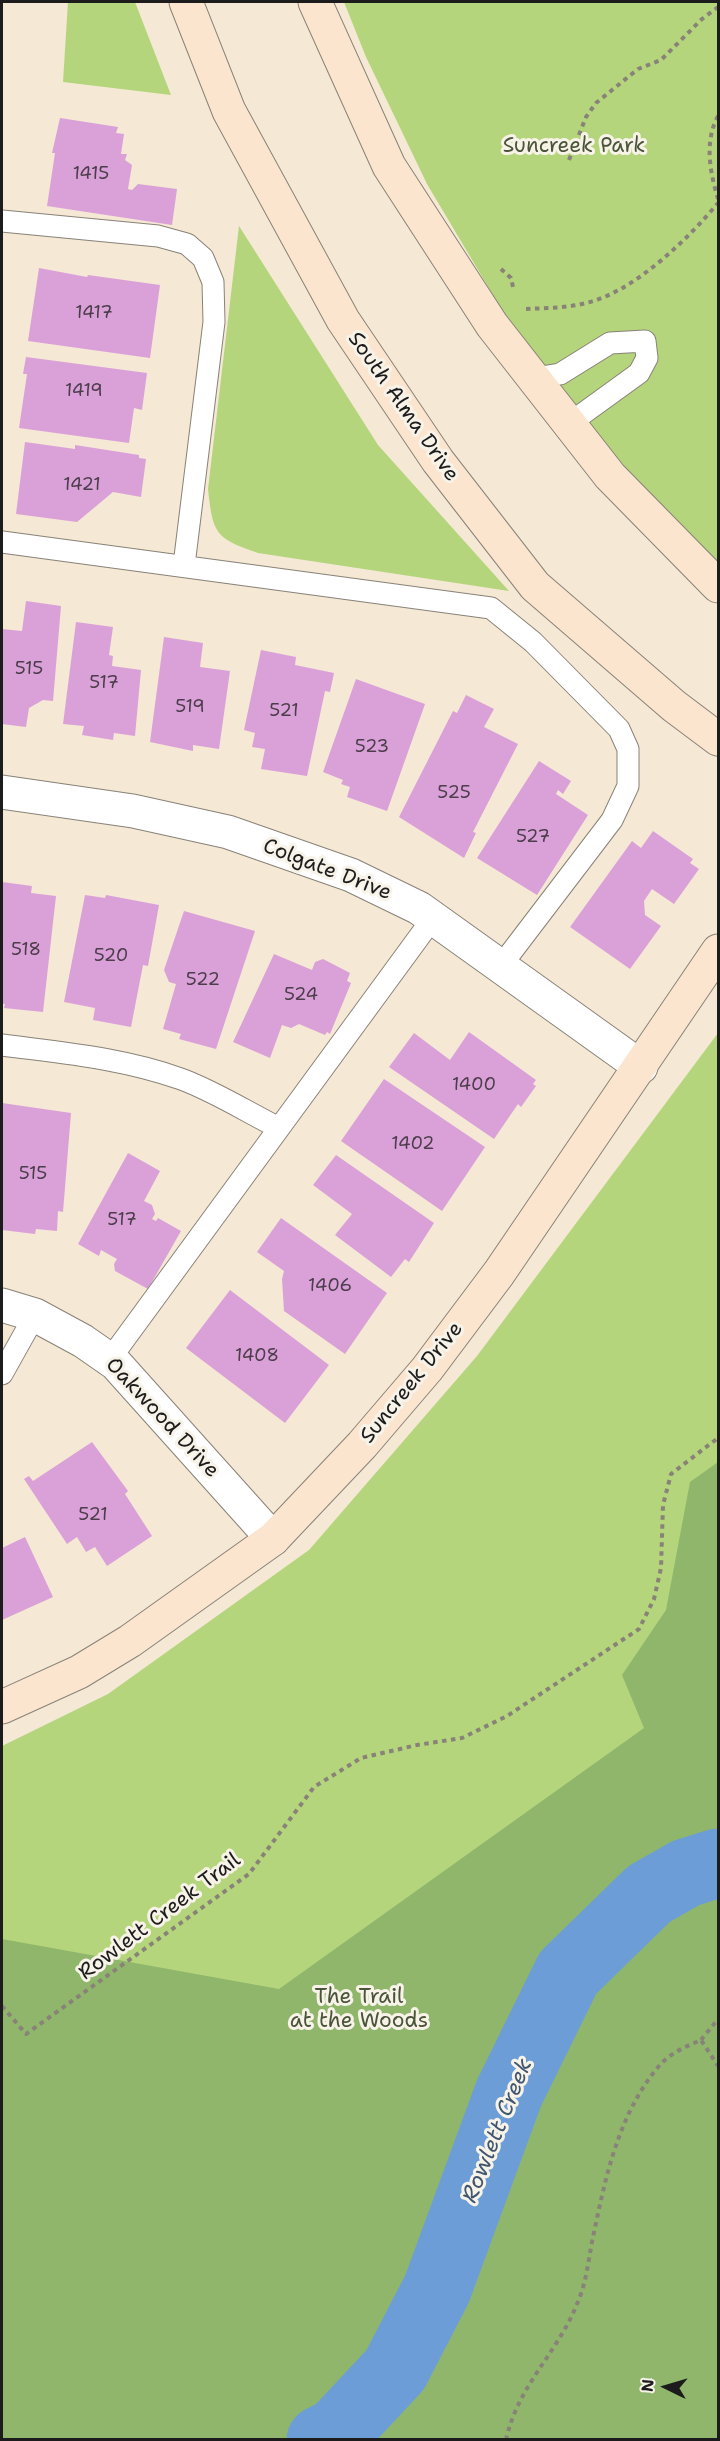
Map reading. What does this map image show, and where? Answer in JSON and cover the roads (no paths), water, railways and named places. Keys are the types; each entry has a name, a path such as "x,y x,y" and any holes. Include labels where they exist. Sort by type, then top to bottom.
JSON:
{"main road":[{"name":"South Alma Drive","path":"186,2 229,111 343,320 438,461 535,586 674,706 718,740"},
{"path":"315,2 389,166 492,324 610,476 718,586"},
{"name":"Suncreek Drive","path":"2,1707 79,1672 130,1641 273,1539 363,1445 427,1369 499,1273 718,951"}],"street":[{"name":"Colgate Drive","path":"2,792 133,811 228,832 351,875 419,908 641,1067"},
{"name":"Oakwood Drive","path":"2,1305 35,1315 83,1341 110,1359 273,1539"}],"lane":[{"path":"2,220 158,236 187,244 204,258 213,282 214,322 184,566"},
{"path":"535,378 560,374 610,343 645,341 647,358 639,373 570,423"},
{"path":"2,542 491,608 533,642 619,729 628,749 628,786 612,820 500,967"},
{"path":"110,1359 433,918"},
{"path":"2,1045 94,1057 140,1066 183,1080 279,1128"},
{"path":"2,1374 35,1315"}],"waterway":[{"name":"Rowlett Creek","path":"321,2440 337,2432 395,2370 437,2289 509,2093 568,1973 649,1894 686,1873 718,1863"}],"park label":[{"name":"Suncreek Park","path":"574,147"},
{"name":"The Trail at the Woods","path":"359,2010"}]}
